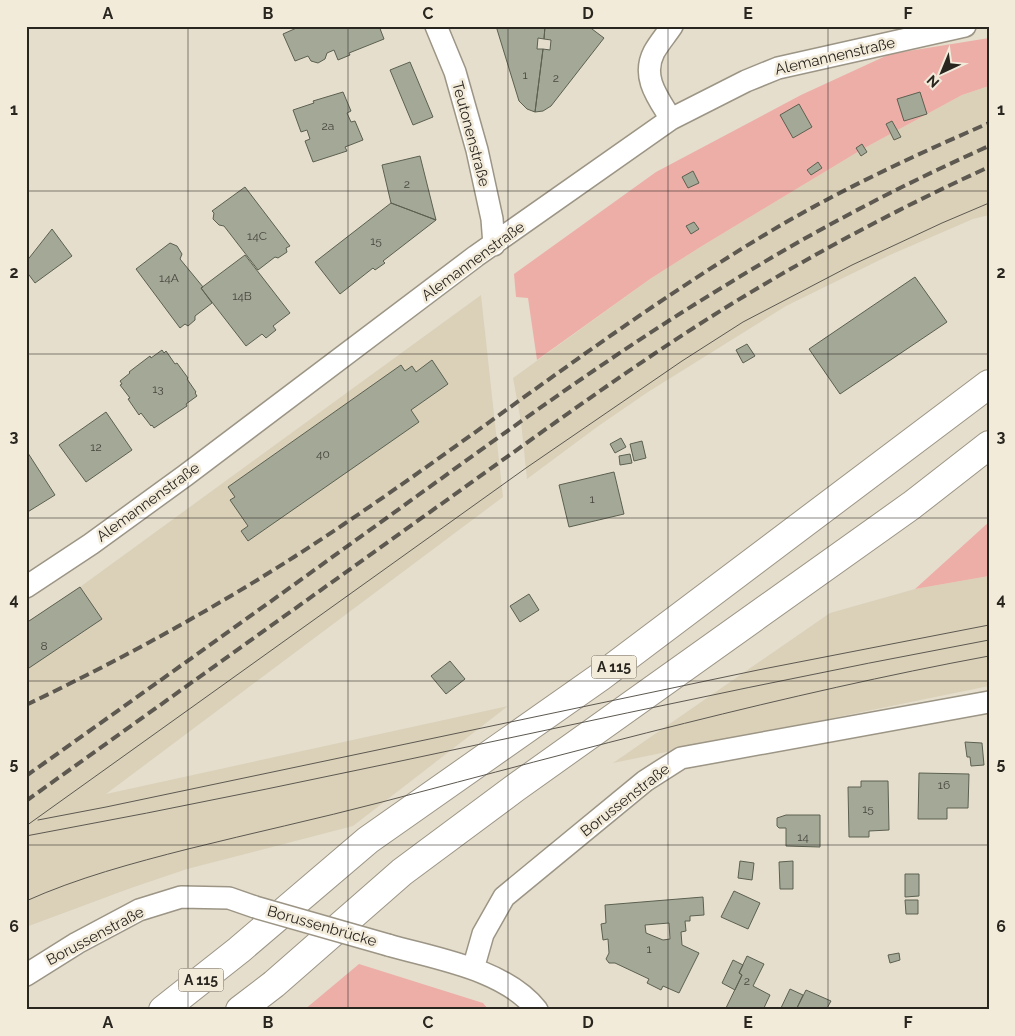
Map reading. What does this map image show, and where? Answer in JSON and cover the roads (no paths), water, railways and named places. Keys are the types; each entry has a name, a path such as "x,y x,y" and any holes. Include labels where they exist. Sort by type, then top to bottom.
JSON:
{"highway":[{"name":"A 115","path":"164,1010 239,950 368,840 600,678 989,384"},
{"name":"A 115","path":"240,1010 274,984 417,861 514,788 912,505 989,445"},
{"path":"260,1010 274,984"}],"street":[{"name":"Teutonenstraße","path":"436,26 455,72 468,118 492,219 494,245"},
{"path":"671,119 656,94 648,75 654,53 672,26"},
{"name":"Alemannenstraße","path":"26,587 91,544 186,475 476,256 671,119 746,81 778,68 965,26"},
{"name":"Borussenstraße","path":"473,969 482,934 504,897 644,781 681,758 989,702"},
{"name":"Borussenstraße","path":"26,975 77,943 139,910 181,897 229,898 255,907"},
{"name":"Borussenbrücke","path":"255,907 473,969"},
{"path":"473,969 508,985 532,1003 537,1010"}],"tram line":[{"path":"26,826 526,468 682,361 743,322 852,265 989,203"},
{"path":"38,820 758,670 989,625"},
{"path":"26,836 267,789 868,663 989,640"},
{"path":"26,901 85,878 188,849 358,808 760,705 836,687 989,656"}],"railway":[{"path":"26,705 162,635 294,557 414,476 649,309 771,231 824,201 878,174 989,123"},
{"path":"26,776 606,362 755,267 820,230 921,178 989,146"},
{"path":"26,801 546,429 657,352 795,266 891,214 989,167"}]}
